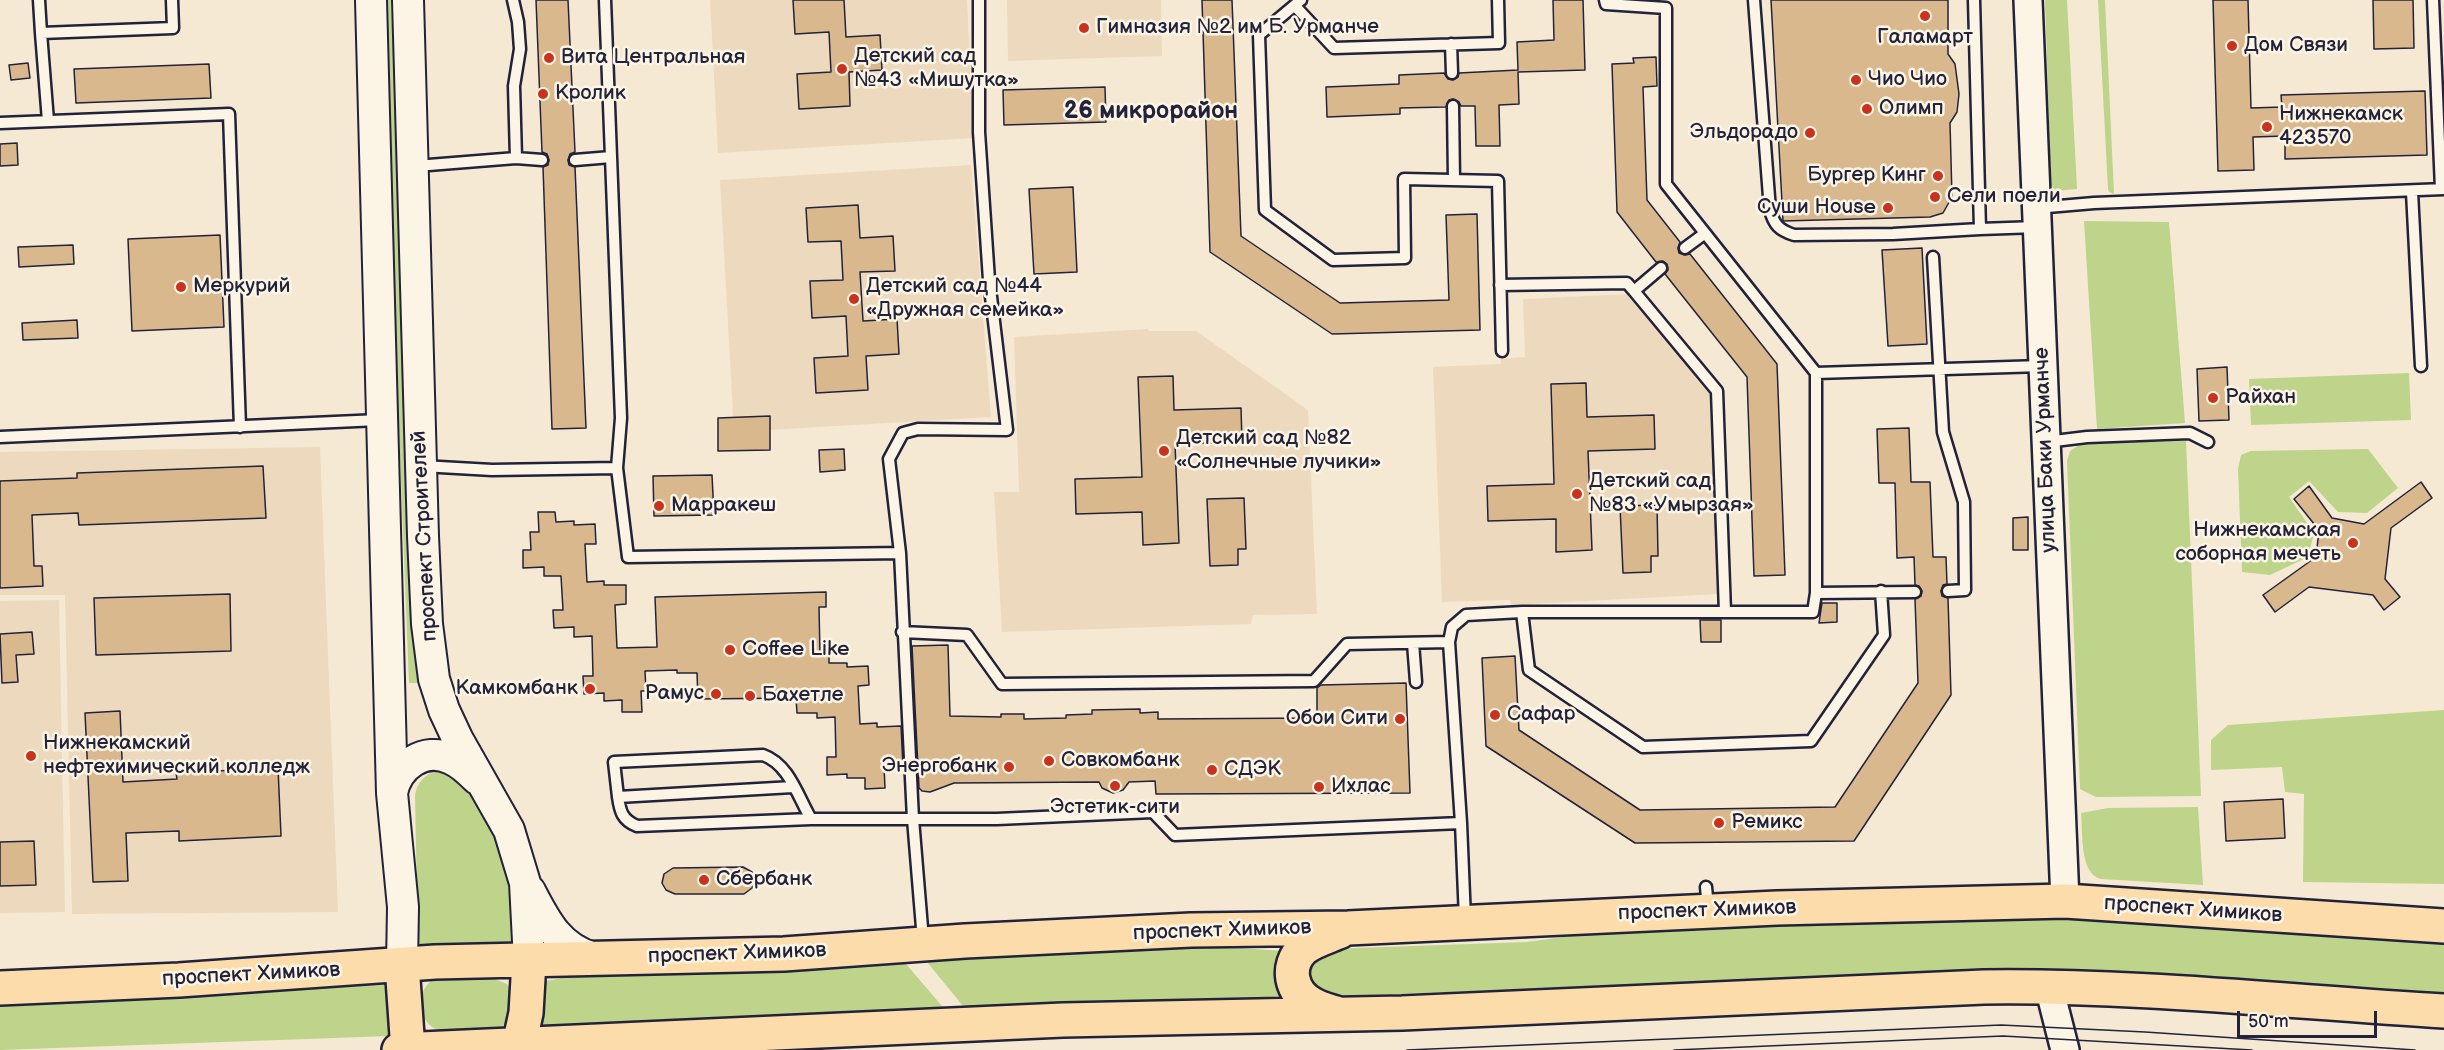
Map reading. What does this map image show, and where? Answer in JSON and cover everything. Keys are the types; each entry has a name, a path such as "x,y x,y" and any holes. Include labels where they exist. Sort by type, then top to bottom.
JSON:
{"main road":[{"name":"проспект Строителей","path":"408,0 421,466 428,624 434,679 444,710 509,830 525,883 529,961 526,1013 518,1047"},
{"name":"проспект Строителей","path":"367,5 382,420 392,794 403,907 402,965 408,1050"},
{"path":"390,683 411,698 421,698 429,692 434,679"},
{"path":"392,794 396,779 406,766 427,755 451,759 486,787"},
{"path":"525,883 554,932 577,953 594,958"},
{"name":"проспект Химиков","path":"0,988 180,980 435,962 784,954 1191,930 1348,928 1465,923 1707,899 2065,901 2444,926"},
{"path":"1341,1015 1311,1004 1302,996 1293,982 1292,968 1295,958 1304,948 1348,928"},
{"path":"399,1050 518,1047 1063,1020 1341,1015 1984,987 2049,987 2444,1011"}],"street":[{"name":"улица Баки Урманче","path":"2028,0 2065,901"},
{"path":"2049,987 2065,1050"}],"lane":[{"path":"39,0 48,121"},
{"path":"41,33 173,28 172,0"},
{"path":"513,0 520,48 514,86 516,158"},
{"path":"605,0 621,418 617,468 628,557 900,553"},
{"path":"923,945 902,632 900,553 889,459 903,433 918,429 1007,430 989,280 979,132 979,0"},
{"path":"1498,0 1499,43 1334,48 1298,3 1259,35 1265,210 1333,260 1405,258 1404,179 1498,181 1502,351"},
{"path":"1465,923 1449,642 1452,627 1466,615 1522,612 1813,612 1816,593 1816,373 1666,184 1666,4 1606,4 1605,0"},
{"path":"1754,0 1770,210 1773,223 1781,230 1794,235 1893,234 1980,229 2037,218 2094,203 2442,189 2433,0"},
{"path":"1974,0 1980,229"},
{"path":"1451,45 1452,73"},
{"path":"1453,106 1454,180"},
{"path":"0,123 229,114 240,427"},
{"path":"575,160 611,157"},
{"path":"412,166 516,158 543,160"},
{"path":"2412,192 2421,366"},
{"path":"1685,248 1704,234"},
{"path":"1933,257 1943,432 1964,502 1965,590 1948,591"},
{"path":"1634,291 1661,268"},
{"path":"1500,285 1627,284 1718,391 1725,612"},
{"path":"1816,373 2043,366"},
{"path":"0,437 382,420"},
{"path":"2046,442 2087,437 2190,434 2208,442"},
{"path":"421,466 492,470 617,468"},
{"path":"1522,612 1529,670 1643,747 1811,741 1884,635 1881,591"},
{"path":"1816,593 1915,592"},
{"path":"902,632 967,635 1002,684 1314,681 1347,644 1449,642"},
{"path":"1413,643 1416,682"},
{"path":"811,819 775,759 763,755 614,762 620,814 628,822 637,826 811,819 997,819 1153,812 1175,835 1461,823"},
{"path":"618,796 793,787"}],"shaded area":[{"name":"Детский сад №43 «Мишутка»","path":"710,0 967,0 974,138 718,153"},
{"name":"Гимназия №2 им Б. Урманче","path":"1007,0 1161,0 1162,56 1008,61"},
{"name":"Детский сад №44 «Дружная семейка»","path":"971,165 991,417 734,432 720,180"},
{"name":"Детский сад №83 «Умырзая»","path":"1630,294 1713,393 1719,594 1511,605 1510,600 1442,602 1433,367 1501,364 1501,359 1525,357 1523,299"},
{"name":"Детский сад №82 «Солнечные лучики»","path":"1148,329 1149,331 1196,331 1308,410 1317,614 1253,615 1251,624 1002,632 994,492 1019,492 1014,337"},
{"path":"320,447 338,912 72,914 65,595 0,595 0,452"},
{"name":"Нижнекамский нефтехимический колледж","path":"59,600 65,912 0,913 0,601"}],"green space":[{"path":"382,0 391,0 420,683 409,683"},
{"path":"2045,0 2067,0 2077,189 2056,191 2051,185"},
{"path":"2098,0 2105,0 2114,194 2108,189"},
{"path":"2084,221 2169,222 2185,423 2097,429"},
{"path":"2409,373 2411,420 2251,425 2249,379"},
{"path":"2186,441 2201,796 2096,797 2080,789 2067,461 2070,451 2082,443"},
{"path":"2368,449 2398,488 2367,513 2338,512 2309,481 2289,497 2314,533 2308,557 2270,575 2242,572 2238,469 2241,455 2251,451"},
{"path":"2444,710 2444,884 2303,882 2304,794 2285,792 2282,767 2211,770 2211,740 2228,725"},
{"path":"436,771 449,774 462,783 474,797 495,833 512,880 517,945 418,947 415,795 422,780"},
{"path":"2198,807 2203,885 2101,879 2094,876 2089,869 2084,851 2081,813 2108,808"},
{"path":"2023,914 2444,942 2444,995 2049,970 2000,970 1323,997 1313,992 1303,969 1328,949 1527,942 1605,931"},
{"path":"1192,945 1284,951 1279,987 1283,999 967,1011 923,957"},
{"path":"901,958 947,1012 543,1028 541,982 587,973"},
{"path":"485,975 507,984 510,989 512,1008 504,1025 499,1029 457,1033 444,1032 428,1024 421,1009 423,992 427,985 438,977"},
{"path":"389,981 390,1036 0,1050 0,1007 46,999"}],"building":[{"path":"536,0 568,0 575,152 570,154 568,160 569,165 575,167 586,428 552,429 543,167 548,165 549,160 547,154 542,152"},
{"path":"793,0 844,0 846,37 880,35 882,70 849,72 850,106 799,109 797,74 831,72 829,32 795,34"},
{"path":"1202,0 1232,0 1241,236 1340,303 1449,300 1446,215 1477,214 1480,330 1332,334 1210,252"},
{"path":"1553,0 1583,0 1585,70 1518,72 1519,104 1499,105 1500,146 1476,146 1475,106 1461,106 1453,99 1449,100 1446,107 1400,108 1400,114 1327,117 1326,87 1399,84 1399,75 1444,73 1448,79 1453,80 1458,77 1459,73 1518,70 1517,42 1554,40"},
{"name":"Олимп","path":"1771,0 1948,0 1948,54 1955,64 1959,94 1957,112 1950,123 1952,197 1943,213 1930,217 1783,221"},
{"name":"Дом Связи","path":"2213,0 2248,0 2251,108 2282,107 2281,95 2425,91 2427,155 2285,159 2285,136 2253,137 2254,170 2218,171"},
{"path":"2373,0 2413,0 2414,48 2374,49"},
{"path":"1656,57 1657,86 1643,87 1647,200 1680,242 1679,253 1690,254 1777,364 1785,575 1754,576 1747,377 1665,274 1668,270 1667,264 1663,261 1656,262 1617,212 1612,64 1634,63 1633,58"},
{"path":"28,63 30,78 11,80 9,65"},
{"path":"209,64 211,98 76,103 74,69"},
{"path":"1105,87 1106,122 1004,125 1003,90"},
{"path":"17,143 18,165 0,166 0,144"},
{"path":"1073,187 1077,272 1034,274 1029,189"},
{"path":"858,205 860,238 893,236 895,271 860,272 863,321 897,319 899,354 866,356 868,390 816,393 814,358 848,356 846,316 812,318 810,281 843,280 841,241 808,242 806,208"},
{"path":"220,235 224,327 132,331 128,239"},
{"path":"73,245 74,264 19,267 18,247"},
{"path":"1922,248 1927,344 1888,346 1882,250"},
{"path":"77,320 78,338 23,340 22,323"},
{"name":"Райхан","path":"2227,367 2229,420 2199,421 2197,369"},
{"path":"1173,376 1174,410 1241,408 1242,442 1175,444 1179,543 1143,545 1142,512 1076,514 1075,479 1142,477 1138,377"},
{"path":"1586,383 1587,417 1654,415 1655,449 1588,451 1592,550 1556,552 1556,519 1488,521 1487,486 1554,484 1551,384"},
{"path":"770,416 770,450 718,451 718,418"},
{"path":"1909,428 1911,482 1930,482 1933,557 1946,557 1947,584 1943,585 1941,591 1942,596 1948,598 1951,695 1854,841 1635,843 1486,746 1482,658 1515,656 1519,730 1640,810 1835,807 1918,683 1915,599 1921,596 1922,591 1919,586 1915,585 1914,557 1897,558 1895,483 1879,483 1877,429"},
{"path":"844,449 845,470 820,472 819,450"},
{"path":"263,466 266,518 79,525 78,513 32,515 34,566 42,566 43,586 0,588 0,481 77,478 77,473"},
{"path":"712,475 714,515 654,516 653,476"},
{"name":"Нижнекамская соборная мечеть","path":"2421,482 2432,498 2391,528 2385,579 2400,597 2384,610 2373,595 2309,587 2275,612 2263,595 2316,557 2319,530 2294,499 2309,486 2332,518 2364,524"},
{"path":"1244,498 1246,549 1238,549 1238,565 1210,566 1207,499"},
{"path":"1657,505 1658,556 1651,556 1651,572 1623,573 1620,506"},
{"path":"538,512 555,512 556,522 574,521 574,525 595,524 596,544 585,544 587,582 604,581 604,585 626,585 626,604 615,605 617,648 657,647 655,597 826,592 826,607 819,607 820,654 829,654 829,663 847,663 847,667 868,666 869,685 858,686 860,724 877,723 877,727 901,726 903,766 884,766 885,788 865,789 865,778 847,778 847,774 827,775 827,757 836,757 835,717 817,718 817,713 797,713 796,698 698,699 697,673 677,673 677,670 645,671 646,691 641,691 642,712 622,712 622,700 604,701 604,693 584,694 583,676 593,676 592,636 574,637 574,627 554,628 553,610 563,610 561,576 544,576 544,567 523,568 523,550 531,550 530,532 539,532"},
{"path":"2028,517 2028,550 2013,550 2013,518"},
{"path":"230,594 231,651 96,655 94,598"},
{"path":"1822,603 1837,603 1837,622 1819,623"},
{"path":"1700,620 1721,620 1721,642 1701,642"},
{"path":"32,632 34,654 16,655 18,682 2,683 0,634"},
{"path":"948,645 950,716 1001,717 1001,714 1024,714 1024,719 1066,718 1066,715 1092,714 1092,710 1140,709 1140,713 1158,712 1158,719 1317,718 1317,688 1321,685 1406,683 1410,793 1156,794 1155,781 1129,782 1123,790 1113,793 1102,788 1099,782 954,783 930,792 922,791 919,788 912,646"},
{"path":"120,711 123,782 177,779 176,773 278,768 281,836 179,841 179,831 126,833 128,881 93,882 85,713"},
{"path":"2283,799 2285,838 2226,841 2224,802"},
{"path":"34,841 36,885 0,886 0,842"},
{"path":"743,867 752,872 755,880 752,888 744,894 675,894 666,890 662,883 664,874 673,868"}],"tram line":[{"path":"1407,1050 2001,1025 2415,1050"},
{"path":"1674,1050 2003,1036 2252,1050"}],"place":[{"name":"Галамарт","path":"1925,16"},
{"name":"Гимназия №2 им Б. Урманче","path":"1084,28"},
{"name":"Дом Связи","path":"2232,46"},
{"name":"Вита Центральная","path":"549,58"},
{"name":"Детский сад №43 «Мишутка»","path":"842,69"},
{"name":"Чио Чио","path":"1856,80"},
{"name":"Кролик","path":"543,94"},
{"name":"Олимп","path":"1867,109"},
{"name":"Нижнекамск 423570","path":"2267,127"},
{"name":"Эльдорадо","path":"1810,133"},
{"name":"Бургер Кинг","path":"1938,176"},
{"name":"Сели поели","path":"1935,197"},
{"name":"Суши House","path":"1888,208"},
{"name":"Меркурий","path":"181,287"},
{"name":"Детский сад №44 «Дружная семейка»","path":"854,299"},
{"name":"Райхан","path":"2213,398"},
{"name":"Детский сад №82 «Солнечные лучики»","path":"1164,451"},
{"name":"Детский сад №83 «Умырзая»","path":"1577,494"},
{"name":"Марракеш","path":"659,506"},
{"name":"Нижнекамская соборная мечеть","path":"2353,543"},
{"name":"Coffee Like","path":"730,650"},
{"name":"Камкомбанк","path":"590,689"},
{"name":"Рамус","path":"716,694"},
{"name":"Бахетле","path":"750,696"},
{"name":"Сафар","path":"1495,715"},
{"name":"Обои Сити","path":"1400,719"},
{"name":"Нижнекамский нефтехимический колледж","path":"31,756"},
{"name":"Совкомбанк","path":"1049,761"},
{"name":"Энергобанк","path":"1009,767"},
{"name":"СДЭК","path":"1212,770"},
{"name":"Эстетик-сити","path":"1115,786"},
{"name":"Ихлас","path":"1319,787"},
{"name":"Ремикс","path":"1719,823"},
{"name":"Сбербанк","path":"704,880"}],"district":[{"name":"26 микрорайон","path":"1151,112"}]}
